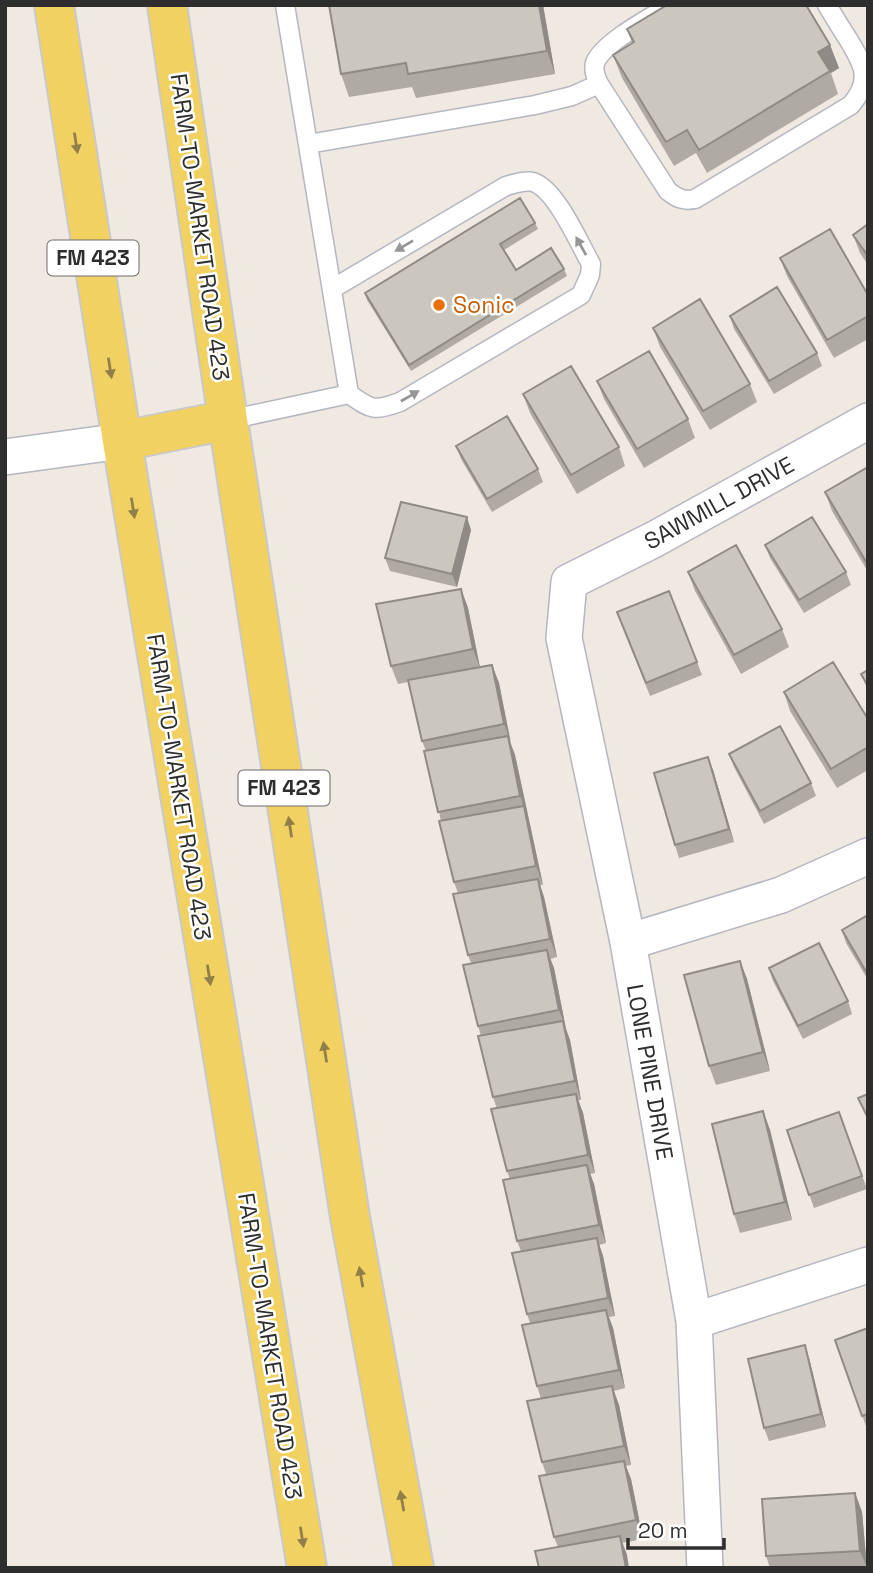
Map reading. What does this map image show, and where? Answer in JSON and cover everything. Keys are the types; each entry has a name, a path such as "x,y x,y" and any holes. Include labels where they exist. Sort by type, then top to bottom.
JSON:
{"main road":[{"name":"FARM-TO-MARKET ROAD 423","path":"54,5 122,441 307,1568"},
{"name":"FARM-TO-MARKET ROAD 423","path":"167,5 350,1217 414,1568"},
{"path":"122,441 228,420"}],"street":[{"name":"SAWMILL DRIVE","path":"569,582 655,539 868,421"},
{"path":"5,457 122,441"},
{"name":"LONE PINE DRIVE","path":"569,582 564,638 628,942 694,1321 705,1568"},
{"path":"628,942 781,895 868,856"},
{"path":"694,1321 868,1265"}],"lane":[{"path":"285,5 349,394"},
{"path":"671,5 614,41 594,63 599,84 668,191 685,201 695,199 851,105 860,95 864,84 864,71 827,5"},
{"path":"308,144 535,105 572,96 599,84"},
{"path":"228,420 349,394 371,408 384,408 400,402 581,295 590,275 591,264 554,198 533,183 522,182 506,186 332,289"}],"building":[{"path":"329,5 539,5 547,51 408,74 406,63 341,74"},
{"path":"667,5 806,5 830,45 818,52 830,71 699,150 687,130 666,142 613,55 634,42 627,29"},
{"path":"520,198 535,223 500,244 516,270 551,248 564,269 409,365 365,293"},
{"path":"868,224 868,256 853,235"},
{"path":"830,229 868,295 868,316 827,340 780,258"},
{"path":"777,287 817,353 769,381 730,316"},
{"path":"700,299 750,384 703,411 653,328"},
{"path":"649,351 688,419 637,449 597,381"},
{"path":"571,366 619,447 571,475 523,394"},
{"path":"507,416 538,469 487,499 456,446"},
{"path":"868,467 868,565 825,492"},
{"path":"401,502 467,517 452,574 385,558"},
{"path":"812,517 846,572 799,600 765,545"},
{"path":"736,545 782,629 734,655 688,572"},
{"path":"461,589 473,649 391,666 376,604"},
{"path":"669,591 697,662 646,683 617,612"},
{"path":"833,662 868,719 868,747 831,769 784,692"},
{"path":"492,665 504,724 422,741 408,680"},
{"path":"868,670 868,686 861,674"},
{"path":"780,726 811,783 760,811 729,754"},
{"path":"508,736 520,796 438,812 424,751"},
{"path":"708,757 729,829 675,845 654,773"},
{"path":"524,806 536,866 454,882 439,821"},
{"path":"538,879 550,939 468,955 453,894"},
{"path":"868,915 868,975 842,930"},
{"path":"819,943 848,1001 798,1026 769,968"},
{"path":"547,950 559,1010 478,1026 463,965"},
{"path":"740,961 763,1052 709,1066 684,975"},
{"path":"563,1021 575,1081 493,1097 478,1036"},
{"path":"576,1094 588,1155 507,1171 491,1109"},
{"path":"868,1094 868,1118 858,1098"},
{"path":"763,1111 785,1202 734,1214 712,1124"},
{"path":"839,1112 862,1176 809,1195 787,1130"},
{"path":"587,1165 599,1225 517,1241 503,1180"},
{"path":"597,1238 608,1298 527,1314 512,1253"},
{"path":"606,1310 619,1370 537,1386 522,1325"},
{"path":"868,1328 868,1414 862,1416 835,1340"},
{"path":"805,1345 821,1414 764,1428 748,1359"},
{"path":"612,1386 624,1446 542,1462 527,1401"},
{"path":"624,1461 636,1520 554,1537 539,1476"},
{"path":"855,1493 860,1551 766,1556 762,1499"},
{"path":"620,1536 626,1568 539,1568 535,1551"}],"place":[{"name":"Sonic","path":"439,305"}]}
